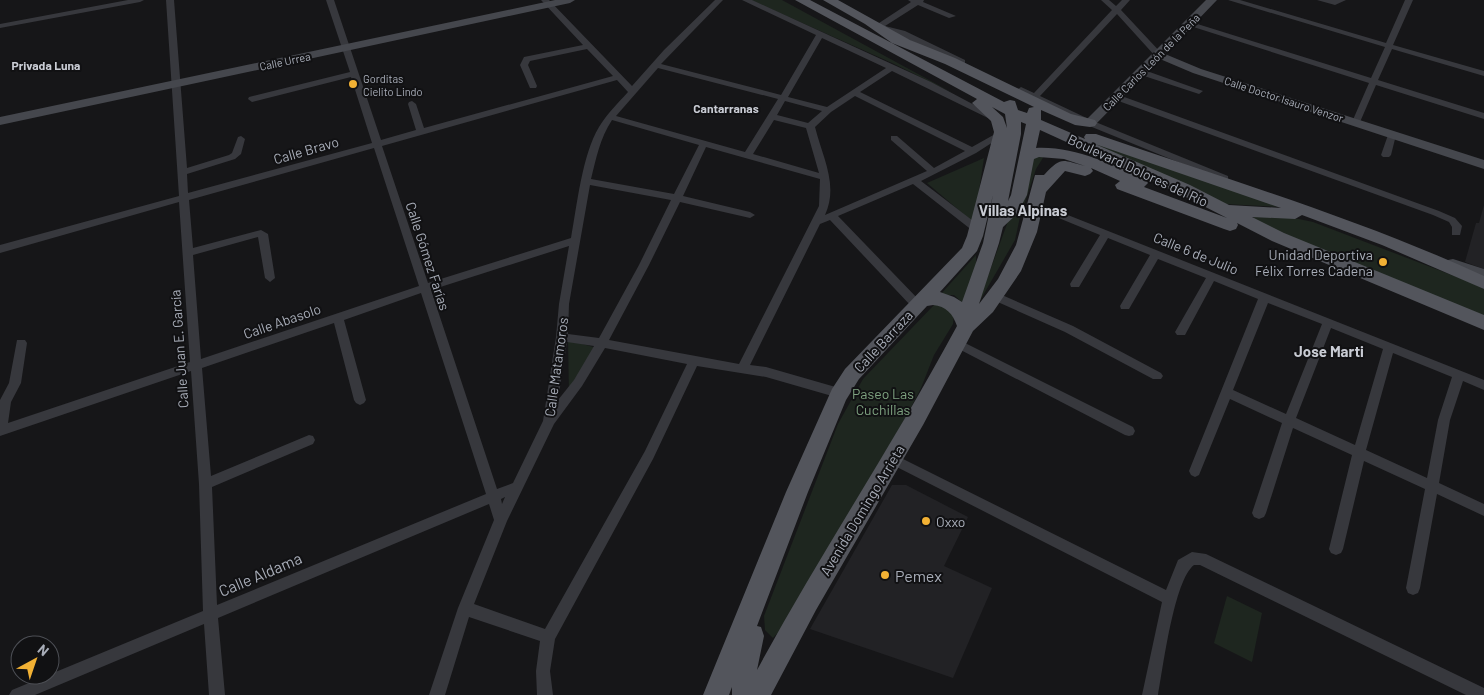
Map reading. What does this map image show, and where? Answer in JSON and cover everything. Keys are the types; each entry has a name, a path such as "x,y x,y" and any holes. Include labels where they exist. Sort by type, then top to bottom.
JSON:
{"main road":[{"path":"801,0 966,89 979,104 1005,117 1014,134 996,224 962,334"},
{"path":"810,0 868,30 950,61 1035,109 1073,120 1079,131 1058,152 1044,171 1030,230 1019,257 984,311 962,334"},
{"name":"Boulevard Dolores del Río","path":"829,0 901,41 1005,117 1035,109 1278,237 1484,323"},
{"path":"969,251 1011,210 1019,195 1035,109"},
{"name":"Calle Barraza","path":"716,695 750,628 795,495 839,393 852,374 916,304 969,251 977,229 1005,117"},
{"name":"Boulevard Dolores del Río","path":"1079,131 1329,219 1483,281"},
{"path":"1026,157 1038,151 1058,152 1187,200 1224,210 1275,212 1329,219"},
{"path":"1037,198 1058,168 1062,165 1069,166 1255,234 1278,237"},
{"path":"916,304 932,298 949,302 961,311 962,334"},
{"name":"Avenida Domingo Arrieta","path":"757,695 785,641 852,524 893,459 962,334"},
{"path":"750,628 766,644 774,645 785,641"},
{"path":"745,695 744,666 750,628"}],"street":[{"path":"0,26 71,10 140,0"},
{"name":"Calle Juan E. García","path":"170,0 204,484 210,614 217,695"},
{"name":"Calle Gómez Farías","path":"330,0 501,520"},
{"name":"Calle Urrea","path":"0,121 177,82 237,72 547,2 570,0"},
{"path":"547,2 632,91 719,0"},
{"path":"746,0 892,68 1005,117 973,151 932,172 833,217 816,222"},
{"name":"Calle Doctor Isauro Venzor","path":"1105,0 1118,10 1153,46 1159,55 1197,71 1484,165"},
{"path":"878,27 902,34 1035,109 1063,66 1126,0"},
{"name":"Calle Carlos León de la Peña","path":"1079,131 1159,55 1212,0"},
{"path":"1232,0 1256,3 1389,46 1484,74"},
{"path":"1321,0 1335,3 1342,0"},
{"path":"1356,122 1409,0"},
{"path":"878,27 916,1 952,16"},
{"path":"1188,24 1484,116"},
{"path":"747,156 820,35"},
{"path":"533,86 524,65 527,59 590,46"},
{"path":"657,65 828,110"},
{"path":"810,126 828,110 892,68"},
{"path":"1141,72 1199,91"},
{"path":"252,98 353,74"},
{"name":"Calle Bravo","path":"0,249 619,77"},
{"name":"Calle Matamoros","path":"437,695 465,608 501,520 549,421 562,337 564,304 586,181 599,138 610,117 632,91"},
{"path":"854,92 973,151"},
{"path":"1116,97 1436,213 1455,222 1457,226 1456,233"},
{"path":"412,104 421,131"},
{"path":"610,117 703,145 826,178"},
{"path":"772,117 810,126"},
{"path":"743,368 824,206 827,192 826,178 810,126"},
{"path":"1386,155 1392,135"},
{"path":"894,138 932,172"},
{"path":"182,173 232,157 236,154 241,139"},
{"path":"549,421 578,383 602,343 644,265 703,145"},
{"path":"914,180 977,229"},
{"path":"586,181 677,198 750,215"},
{"name":"Calle 6 de Julio","path":"1037,198 1106,234 1484,385"},
{"path":"833,217 916,304"},
{"path":"187,253 260,232 263,234 270,278"},
{"path":"1075,284 1106,234"},
{"name":"Calle Abasolo","path":"0,431 425,288 574,241"},
{"path":"1125,306 1156,254"},
{"path":"1182,332 1212,276"},
{"path":"995,296 1070,329 1157,376"},
{"path":"1195,471 1265,296"},
{"path":"338,318 360,400"},
{"path":"1259,513 1289,421 1328,322"},
{"path":"962,334 1129,431"},
{"path":"562,337 766,372 839,393"},
{"path":"0,431 6,402 15,383 21,343"},
{"path":"1336,549 1359,454 1389,347"},
{"path":"545,695 543,671 548,637 649,455 694,361"},
{"path":"1413,588 1444,420 1459,375"},
{"path":"1227,392 1484,510"},
{"path":"204,484 309,440"},
{"path":"893,459 1170,599"},
{"name":"Calle Aldama","path":"17,695 516,487"},
{"path":"1150,695 1170,599 1183,565 1192,558 1201,559 1482,695"},
{"path":"465,608 548,637"}],"shaded area":[{"path":"1484,205 1484,269 1465,262 1476,223 1479,223"},
{"path":"892,485 906,485 968,517 944,566 992,588 953,678 810,629"}],"green space":[{"path":"751,0 782,0 953,93 892,63"},
{"path":"1095,142 1281,207 1224,204 1092,144"},
{"path":"1046,153 1036,169 1020,217 1015,240 978,304 1029,159"},
{"path":"984,158 974,223 927,183"},
{"name":"Unidad Deportiva Félix Torres Cadena","path":"1258,214 1313,222 1470,282 1484,289 1484,317 1299,242 1254,219 1253,215"},
{"path":"976,255 976,268 964,304 954,295 940,295"},
{"name":"Paseo Las Cuchillas","path":"934,305 946,305 954,313 953,324 934,355 921,388 907,415 784,626 773,638 765,630 764,616 838,424 863,379"},
{"path":"568,340 597,348 569,395"},
{"path":"1227,596 1262,613 1252,662 1214,643"}],"place":[{"name":"Gorditas Cielito Lindo","path":"353,84"},
{"name":"Unidad Deportiva Félix Torres Cadena","path":"1383,262"},
{"name":"Oxxo","path":"926,521"},
{"name":"Pemex","path":"885,575"}],"district":[{"name":"Privada Luna","path":"46,65"},
{"name":"Cantarranas","path":"726,108"},
{"name":"Villas Alpinas","path":"1023,210"},
{"name":"Jose Marti","path":"1329,351"}]}
